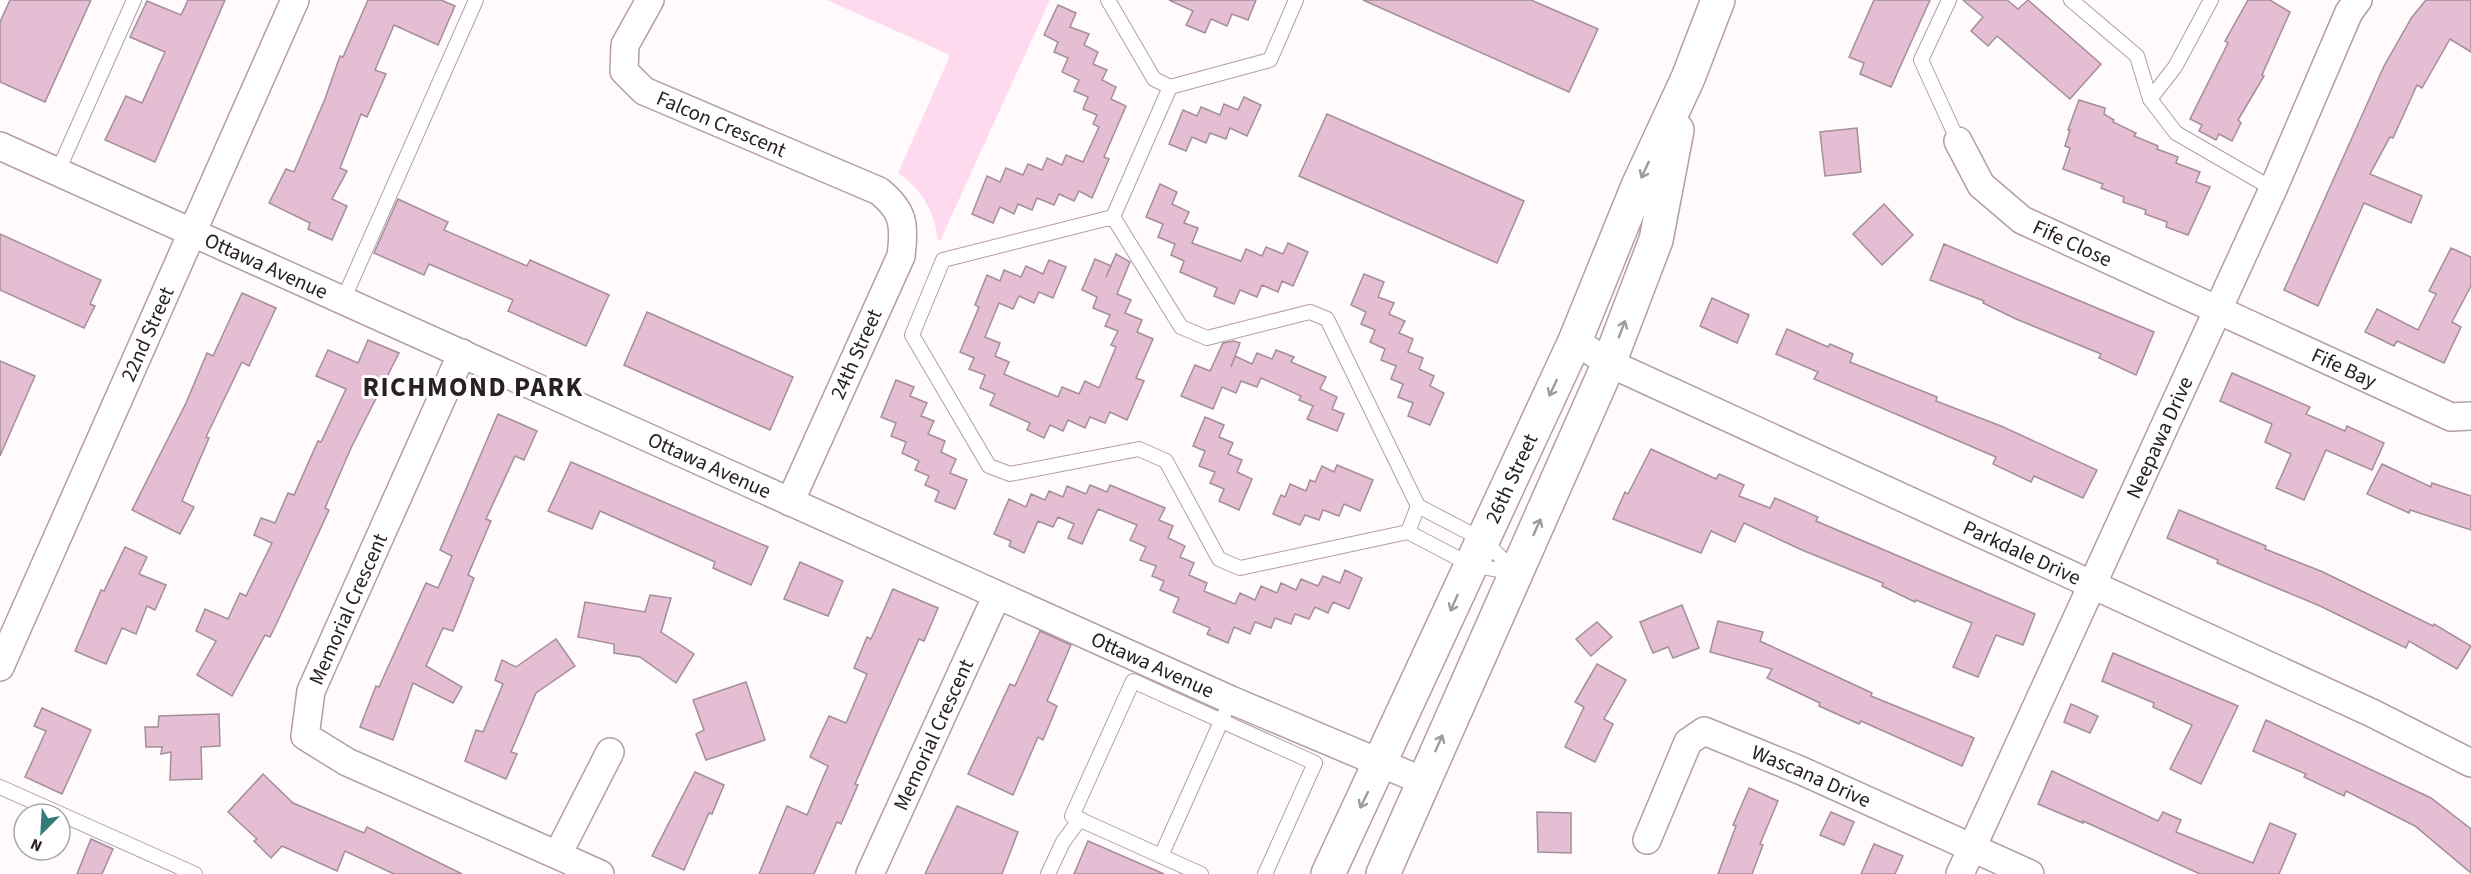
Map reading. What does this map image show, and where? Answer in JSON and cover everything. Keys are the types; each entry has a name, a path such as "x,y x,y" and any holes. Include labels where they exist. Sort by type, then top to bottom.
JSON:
{"street":[{"name":"22nd Street","path":"0,667 295,0"},
{"name":"Falcon Crescent","path":"650,0 625,45 624,71 644,90 879,191 895,204"},
{"name":"26th Street","path":"1328,874 1382,763 1575,341 1638,186 1688,78 1718,0"},
{"name":"Neepawa Drive","path":"1960,874 2217,311 2349,12 2358,0"},
{"name":"26th Street","path":"1383,874 1609,363 1656,240 1688,78"},
{"name":"Fife Close","path":"1958,141 1981,185 2022,220 2217,311"},
{"name":"Ottawa Avenue","path":"0,146 344,298 997,595 1226,710 1382,763 1423,781"},
{"name":"24th Street","path":"790,502 901,256 904,234 895,204"},
{"name":"Fife Bay","path":"2217,311 2451,417 2471,416"},
{"name":"Parkdale Drive","path":"1575,341 1609,363 2092,586 2373,712 2471,763"},
{"name":"Memorial Crescent","path":"462,352 310,691 304,736 347,762 600,874"},
{"name":"Memorial Crescent","path":"870,874 997,595"},
{"name":"Wascana Drive","path":"1647,840 1688,742 1704,731 1781,762 2030,874"},
{"path":"558,854 610,752"}],"lane":[{"path":"58,171 134,0"},
{"path":"344,298 476,0"},
{"path":"1108,0 1154,79 1170,87 1270,60 1296,0"},
{"path":"1949,0 1921,60 1958,141"},
{"path":"2071,0 2137,56 2150,99 2176,133 2272,189"},
{"path":"2150,99 2175,67 2211,0"},
{"path":"1113,217 1170,87"},
{"path":"1113,217 1181,327 1207,338 1310,312 1327,319 1418,506 1477,552 1517,573"},
{"path":"1113,217 943,260 912,335 989,466 1010,474 1139,449 1166,461 1219,559 1240,568 1408,532 1477,552 1517,573"},
{"path":"1408,532 1418,506"},
{"path":"1201,874 1072,816 1132,681 1226,710 1315,763 1265,874"},
{"path":"1161,856 1226,710"},
{"path":"0,787 195,874"},
{"path":"1048,874 1063,842 1080,819"}],"shaded area":[{"path":"827,0 1050,0 940,241 937,239 930,210 920,193 898,173 949,58 948,54"}],"building":[{"path":"10,0 91,0 45,102 0,82 0,22"},
{"path":"188,0 225,0 155,162 105,140 126,96 142,103 165,52 130,37 147,1 181,15"},
{"path":"368,0 441,0 455,6 438,45 394,25 375,70 386,74 367,117 361,114 340,168 347,171 332,199 347,206 332,240 308,229 310,223 269,203 286,169 294,172 325,99 340,56 343,57"},
{"path":"1169,0 1256,0 1248,20 1232,14 1227,26 1211,19 1205,33 1186,25 1193,11"},
{"path":"1363,0 1531,0 1598,29 1569,92"},
{"path":"1874,0 1930,0 1891,87 1860,74 1864,63 1849,57"},
{"path":"1963,0 2007,0 2018,9 2028,0 2101,64 2070,99 1997,36 1988,46 1971,31 1983,17"},
{"path":"2248,0 2270,0 2290,12 2262,75 2264,76 2238,120 2241,123 2232,141 2219,134 2216,140 2199,131 2202,125 2190,119 2228,43 2225,41"},
{"path":"2426,0 2471,0 2471,52 2450,39 2422,88 2417,85 2393,138 2390,137 2370,174 2422,196 2411,223 2364,203 2318,306 2284,290 2384,66 2412,17"},
{"path":"1058,5 1076,13 1070,27 1089,34 1084,45 1098,52 1093,64 1107,70 1102,80 1116,87 1111,99 1126,106 1104,157 1109,159 1092,198 1079,191 1074,201 1059,194 1054,205 1037,198 1032,210 1018,204 1014,214 1000,207 993,223 972,214 987,176 1000,182 1006,168 1023,175 1028,164 1042,170 1047,158 1062,165 1066,155 1083,162 1099,127 1093,124 1097,115 1083,109 1088,97 1074,91 1079,80 1062,72 1068,58 1054,52 1058,42 1044,35"},
{"path":"1244,97 1261,105 1247,136 1230,128 1226,139 1210,133 1206,143 1192,137 1186,151 1169,144 1183,110 1197,116 1201,107 1220,115 1224,104 1238,110"},
{"path":"2079,100 2105,108 2104,114 2114,120 2113,122 2136,133 2134,136 2158,146 2157,149 2178,157 2176,163 2200,172 2196,182 2210,187 2188,235 2166,227 2167,222 2145,214 2146,210 2123,202 2124,197 2101,188 2103,184 2063,169 2070,148 2065,146 2070,130 2068,130"},
{"path":"1327,114 1524,201 1497,263 1299,176"},
{"path":"1857,128 1861,172 1825,176 1820,132"},
{"path":"1160,184 1177,192 1172,204 1189,212 1184,223 1198,228 1192,243 1241,261 1246,249 1262,256 1266,247 1283,254 1288,243 1308,252 1293,286 1282,281 1278,292 1262,285 1257,297 1240,290 1234,304 1214,296 1217,288 1180,272 1184,261 1171,255 1175,244 1158,237 1163,224 1146,217"},
{"path":"398,199 448,222 444,230 527,266 530,260 609,295 586,346 508,311 513,300 429,264 424,275 374,253"},
{"path":"1884,204 1913,235 1882,265 1853,234"},
{"path":"0,234 101,280 90,304 95,306 84,328 0,290"},
{"path":"1944,244 2154,332 2136,375 2099,358 2101,354 2016,319 1983,303 1984,301 1930,280"},
{"path":"2451,248 2471,257 2471,286 2452,322 2461,327 2444,363 2397,341 2394,346 2365,332 2377,309 2418,330 2436,294 2429,291"},
{"path":"1116,254 1130,262 1117,294 1131,300 1125,313 1142,320 1137,332 1153,339 1136,378 1144,381 1127,420 1110,412 1105,423 1090,417 1085,428 1068,420 1063,431 1050,425 1044,438 1027,430 1030,423 990,405 995,394 980,388 985,375 969,369 974,358 960,352 979,307 975,305 987,275 1000,281 1004,270 1021,277 1026,266 1043,274 1049,260 1066,267 1053,298 1039,292 1034,303 1019,296 1013,309 999,303 985,337 1000,343 995,356 1009,362 1004,374 1058,397 1062,387 1079,394 1085,381 1099,388 1116,347 1111,345 1118,331 1105,326 1110,315 1093,308 1097,297 1082,290 1095,259 1111,266"},
{"path":"1364,274 1384,282 1378,297 1394,303 1389,314 1405,321 1399,333 1413,339 1408,352 1423,358 1419,369 1434,376 1430,386 1444,393 1430,425 1408,416 1413,403 1398,397 1403,384 1391,379 1396,366 1381,360 1385,349 1370,342 1375,330 1361,324 1366,312 1351,305"},
{"path":"242,293 276,308 249,366 242,362 206,437 209,438 182,501 194,507 180,534 132,510 186,403 207,353 213,356"},
{"path":"1712,298 1749,315 1737,343 1700,326"},
{"path":"647,312 793,377 770,430 624,365"},
{"path":"1787,329 1828,347 1830,344 1853,354 1850,362 1937,397 1936,401 2001,426 2097,470 2083,498 2034,476 2031,482 1993,464 1996,457 1814,379 1818,372 1776,354"},
{"path":"368,340 399,353 351,448 325,508 329,510 270,637 265,635 232,696 197,675 216,641 196,631 205,609 228,619 240,593 246,596 272,543 254,535 261,518 275,523 288,493 294,495 318,441 321,442 346,389 316,376 328,350 358,363"},
{"path":"1234,341 1240,343 1235,356 1252,364 1257,353 1272,359 1276,350 1294,357 1291,362 1326,377 1320,389 1337,397 1332,409 1344,414 1337,431 1307,419 1313,406 1299,400 1301,396 1261,378 1257,387 1241,381 1236,393 1222,387 1213,409 1181,396 1195,365 1210,371 1223,343"},
{"path":"0,361 35,376 0,456"},
{"path":"2232,373 2310,407 2306,414 2345,431 2347,426 2384,443 2372,470 2326,450 2304,500 2276,488 2291,454 2265,442 2272,424 2220,401"},
{"path":"896,380 914,387 910,396 927,403 921,416 934,421 928,434 945,441 941,452 956,459 950,473 967,480 955,509 935,501 939,491 925,485 929,476 915,470 919,461 902,453 906,442 891,436 896,423 881,417"},
{"path":"498,414 537,431 524,460 515,456 486,519 491,521 468,575 474,578 453,631 443,628 426,666 462,687 453,703 413,683 393,740 360,727 376,686 379,687 426,583 438,588 452,556 440,550"},
{"path":"1205,417 1224,425 1219,437 1233,443 1228,454 1242,460 1237,472 1252,479 1239,510 1219,501 1224,489 1210,483 1215,472 1199,466 1205,451 1193,446"},
{"path":"1651,449 1716,479 1719,474 1744,485 1739,496 1770,508 1775,498 1818,517 1816,521 2035,614 2023,645 1996,635 1978,677 1953,667 1972,623 1916,600 1915,602 1882,586 1883,583 1802,550 1744,523 1735,542 1711,531 1701,553 1613,519 1625,492 1628,494"},
{"path":"571,462 768,547 751,585 713,568 715,562 600,511 592,529 548,511"},
{"path":"2382,464 2431,487 2432,483 2471,496 2471,530 2410,510 2409,513 2367,494"},
{"path":"1337,465 1373,480 1360,511 1344,504 1339,516 1323,510 1319,520 1305,515 1300,525 1273,514 1281,495 1285,497 1290,484 1306,491 1310,480 1315,482 1322,466 1334,472"},
{"path":"1090,485 1107,492 1110,485 1165,508 1159,520 1173,526 1168,538 1185,546 1180,557 1194,563 1189,575 1207,583 1204,591 1235,604 1240,593 1255,600 1261,586 1277,593 1281,583 1296,590 1301,579 1318,586 1323,576 1340,583 1345,570 1362,578 1349,609 1333,602 1328,613 1315,607 1309,619 1295,614 1291,624 1275,618 1271,628 1255,622 1250,634 1234,627 1228,643 1207,634 1210,628 1173,612 1179,598 1160,590 1164,581 1152,576 1156,566 1140,560 1146,547 1130,540 1137,525 1098,509 1082,544 1068,538 1074,524 1058,517 1053,527 1038,521 1024,553 1009,546 1011,541 994,534 1009,499 1026,507 1031,494 1045,500 1049,491 1063,497 1067,486 1086,494"},
{"path":"2179,510 2266,546 2265,549 2323,572 2433,626 2434,624 2471,646 2457,669 2409,641 2406,648 2320,606 2217,563 2218,560 2167,538"},
{"path":"125,547 147,557 139,574 166,585 155,610 147,606 136,634 122,628 106,664 75,651 101,590 104,591"},
{"path":"800,562 843,581 828,616 784,599"},
{"path":"893,589 938,608 924,641 919,639 855,784 858,785 841,824 837,822 814,874 759,874 787,806 807,815 828,766 810,757 829,716 846,723 867,674 854,668 867,637 871,639"},
{"path":"650,595 671,598 661,632 694,654 676,683 640,657 614,653 614,644 578,637 585,602 645,612"},
{"path":"1682,605 1699,648 1673,658 1668,647 1653,653 1640,622"},
{"path":"1718,621 1763,632 1760,641 1872,693 1871,696 1974,738 1962,766 1861,721 1859,724 1819,706 1820,703 1767,678 1772,669 1710,652"},
{"path":"1597,622 1612,637 1591,656 1576,639"},
{"path":"1040,631 1071,645 1047,701 1057,706 1043,740 1038,737 1013,795 968,774 1010,684 1015,686"},
{"path":"556,639 575,666 536,693 511,752 517,754 506,779 465,761 476,730 483,732 503,684 495,680 502,660 516,667"},
{"path":"2113,653 2238,706 2201,784 2170,769 2192,725 2153,707 2154,703 2102,681"},
{"path":"1597,664 1626,680 1604,719 1613,724 1595,762 1565,747 1584,707 1575,702"},
{"path":"746,682 765,740 706,760 696,734 704,730 693,700"},
{"path":"2071,704 2098,716 2090,733 2064,722"},
{"path":"42,708 91,730 62,794 25,777 46,731 34,726"},
{"path":"219,714 220,746 201,747 202,779 170,780 171,752 161,754 162,747 146,747 145,727 158,727 159,716"},
{"path":"2266,720 2431,798 2471,829 2471,873 2415,826 2346,791 2344,796 2304,777 2306,774 2253,751"},
{"path":"2052,771 2158,821 2163,812 2181,820 2176,832 2253,863 2270,823 2296,834 2279,874 2200,874 2083,821 2083,823 2038,804"},
{"path":"695,772 724,785 684,870 652,856"},
{"path":"263,774 293,803 364,833 367,827 462,874 394,874 345,851 337,871 282,846 271,858 254,841 257,839 228,812"},
{"path":"1749,788 1778,801 1760,844 1763,845 1752,874 1718,874 1736,826 1733,825"},
{"path":"957,806 1018,832 1002,874 925,874"},
{"path":"1537,812 1571,813 1571,853 1538,852"},
{"path":"1831,812 1854,822 1844,845 1820,835"},
{"path":"91,839 113,849 102,874 77,874"},
{"path":"1088,841 1164,874 1074,874"},
{"path":"1874,844 1903,856 1895,874 1861,874"}],"district":[{"name":"RICHMOND PARK","path":"473,387"}]}
